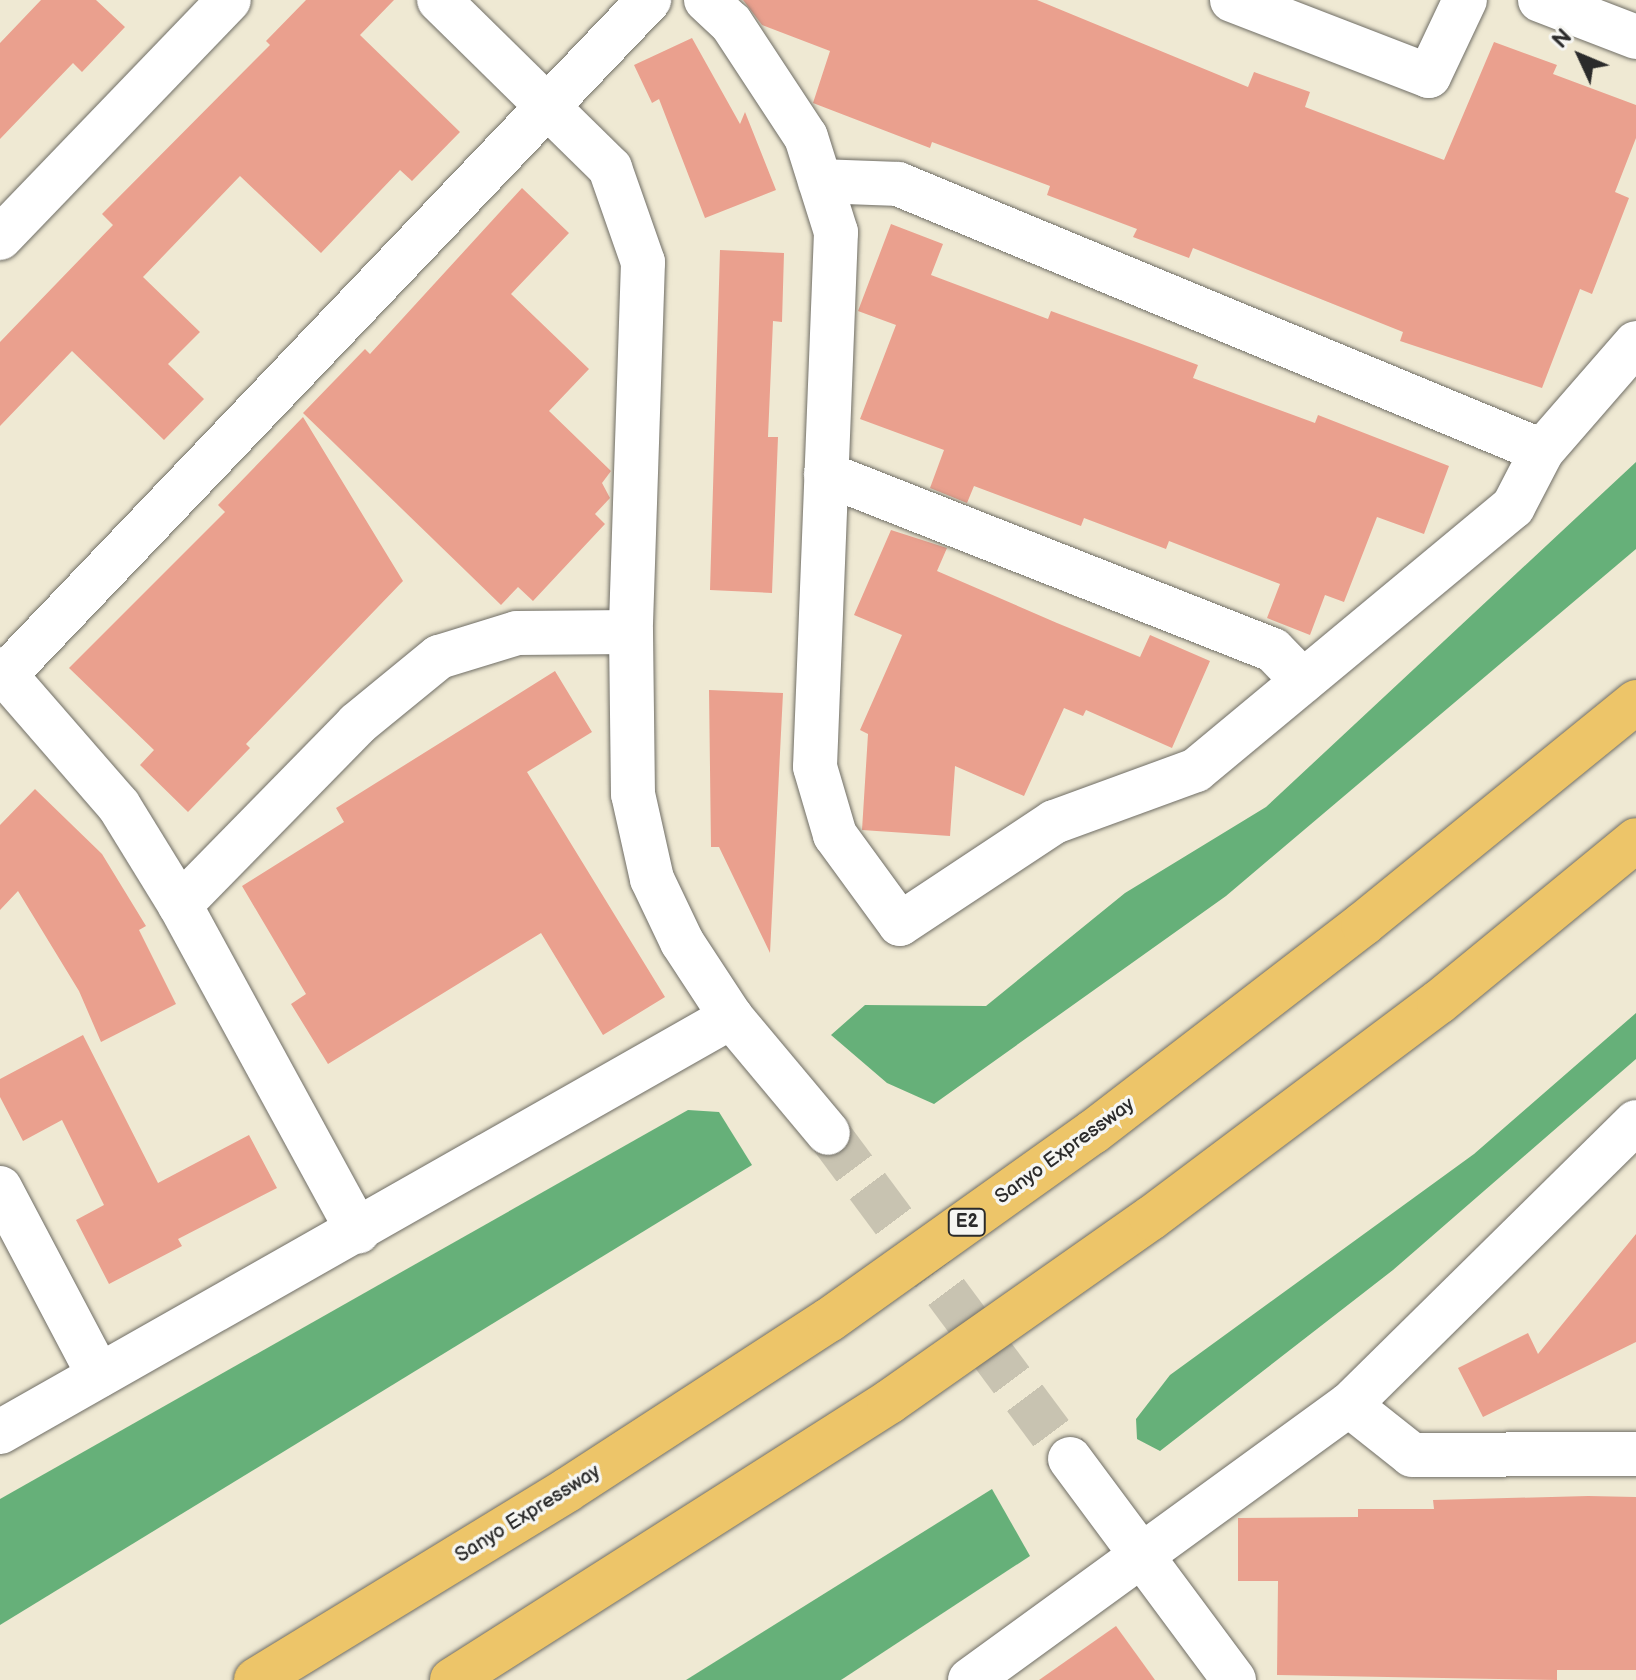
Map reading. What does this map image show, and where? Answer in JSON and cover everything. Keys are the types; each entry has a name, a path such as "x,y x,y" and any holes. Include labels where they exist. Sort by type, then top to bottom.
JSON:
{"highway":[{"name":"Sanyo Expressway","path":"256,1680 567,1490 829,1320 1117,1114 1363,924 1636,702"},
{"path":"452,1680 889,1402 1139,1227 1439,1002 1636,840"}],"street":[{"path":"0,238 229,0"},
{"path":"439,0 549,102 610,168 643,262 631,632 633,794 652,879 682,942 731,1017 828,1133"},
{"path":"358,1232 180,905 119,806 3,672 649,0"},
{"path":"706,0 731,23 806,137 836,232 815,767 835,835 900,924 1054,822 1196,770 1513,507 1542,451 1636,343"},
{"path":"1232,0 1429,76 1465,0"},
{"path":"1540,0 1636,37"},
{"path":"820,181 898,184 1542,451"},
{"path":"826,474 1273,650 1303,681"},
{"path":"180,905 357,724 439,657 517,633 631,632"},
{"path":"0,1432 358,1232 731,1017"},
{"path":"970,1680 1349,1405 1636,1122"},
{"path":"0,1188 99,1376"},
{"path":"1349,1405 1412,1455 1636,1454"},
{"path":"1070,1459 1234,1680"}],"green space":[{"path":"1636,462 1636,549 1226,896 934,1104 887,1083 831,1035 865,1005 986,1006 1125,893 1266,807"},
{"path":"1636,1013 1636,1059 1393,1270 1160,1451 1137,1439 1136,1419 1170,1375 1474,1154"},
{"path":"688,1110 719,1112 752,1165 0,1625 0,1499"},
{"path":"992,1489 1030,1556 841,1680 686,1680"}],"building":[{"path":"41,0 96,0 125,27 82,72 73,63 0,139 0,43"},
{"path":"306,0 394,0 360,35 460,132 412,181 400,170 321,253 240,176 143,277 200,332 168,364 204,399 164,440 72,351 0,426 0,342 113,225 102,214 270,45 266,41"},
{"path":"743,0 1037,0 1248,87 1254,72 1310,92 1305,107 1444,160 1494,42 1557,65 1553,74 1636,105 1636,138 1615,192 1629,198 1592,294 1580,289 1542,388 1400,341 1403,332 1193,248 1189,258 1133,237 1137,229 1047,195 1050,186 932,142 930,148 813,103 830,51 762,25"},
{"path":"692,38 740,124 745,112 776,190 705,218 659,99 652,103 634,65"},
{"path":"522,188 569,233 511,294 589,369 549,411 611,471 602,483 610,498 595,514 605,524 533,601 518,587 501,605 303,413 365,349 370,354"},
{"path":"891,224 943,244 931,275 1048,319 1051,311 1139,343 1198,365 1193,378 1315,423 1318,415 1449,466 1424,534 1377,517 1344,602 1325,595 1310,635 1267,618 1280,584 1169,541 1166,549 1084,518 1081,526 974,486 967,503 930,488 944,450 860,419 896,325 858,311"},
{"path":"720,250 784,253 782,322 773,321 768,437 778,437 772,593 710,590"},
{"path":"303,417 403,581 246,744 250,748 188,812 140,765 154,750 69,668 225,512 218,505"},
{"path":"891,530 947,548 937,571 1057,623 1140,657 1150,635 1210,661 1172,748 1086,710 1083,716 1064,708 1024,796 955,766 950,836 862,830 868,734 860,730 902,635 854,615"},
{"path":"555,671 592,732 527,772 665,997 603,1035 541,933 328,1064 291,1004 306,994 242,886 344,822 336,808"},
{"path":"709,690 783,693 770,953 719,847 711,847"},
{"path":"35,789 102,854 146,926 139,930 176,1004 101,1042 79,991 18,891 0,910 0,825"},
{"path":"83,1035 158,1183 249,1135 277,1188 178,1239 182,1246 109,1284 76,1220 104,1205 62,1120 23,1141 0,1097 0,1079"},
{"path":"1636,1234 1636,1342 1483,1417 1458,1368 1528,1333 1538,1354"},
{"path":"1636,1497 1636,1670 1557,1670 1557,1680 1277,1675 1278,1581 1238,1581 1238,1518 1358,1517 1358,1509 1434,1509 1433,1500"},
{"path":"1116,1626 1155,1680 1039,1680"}],"tunnel":[{"path":"828,1133 1070,1459"}]}
